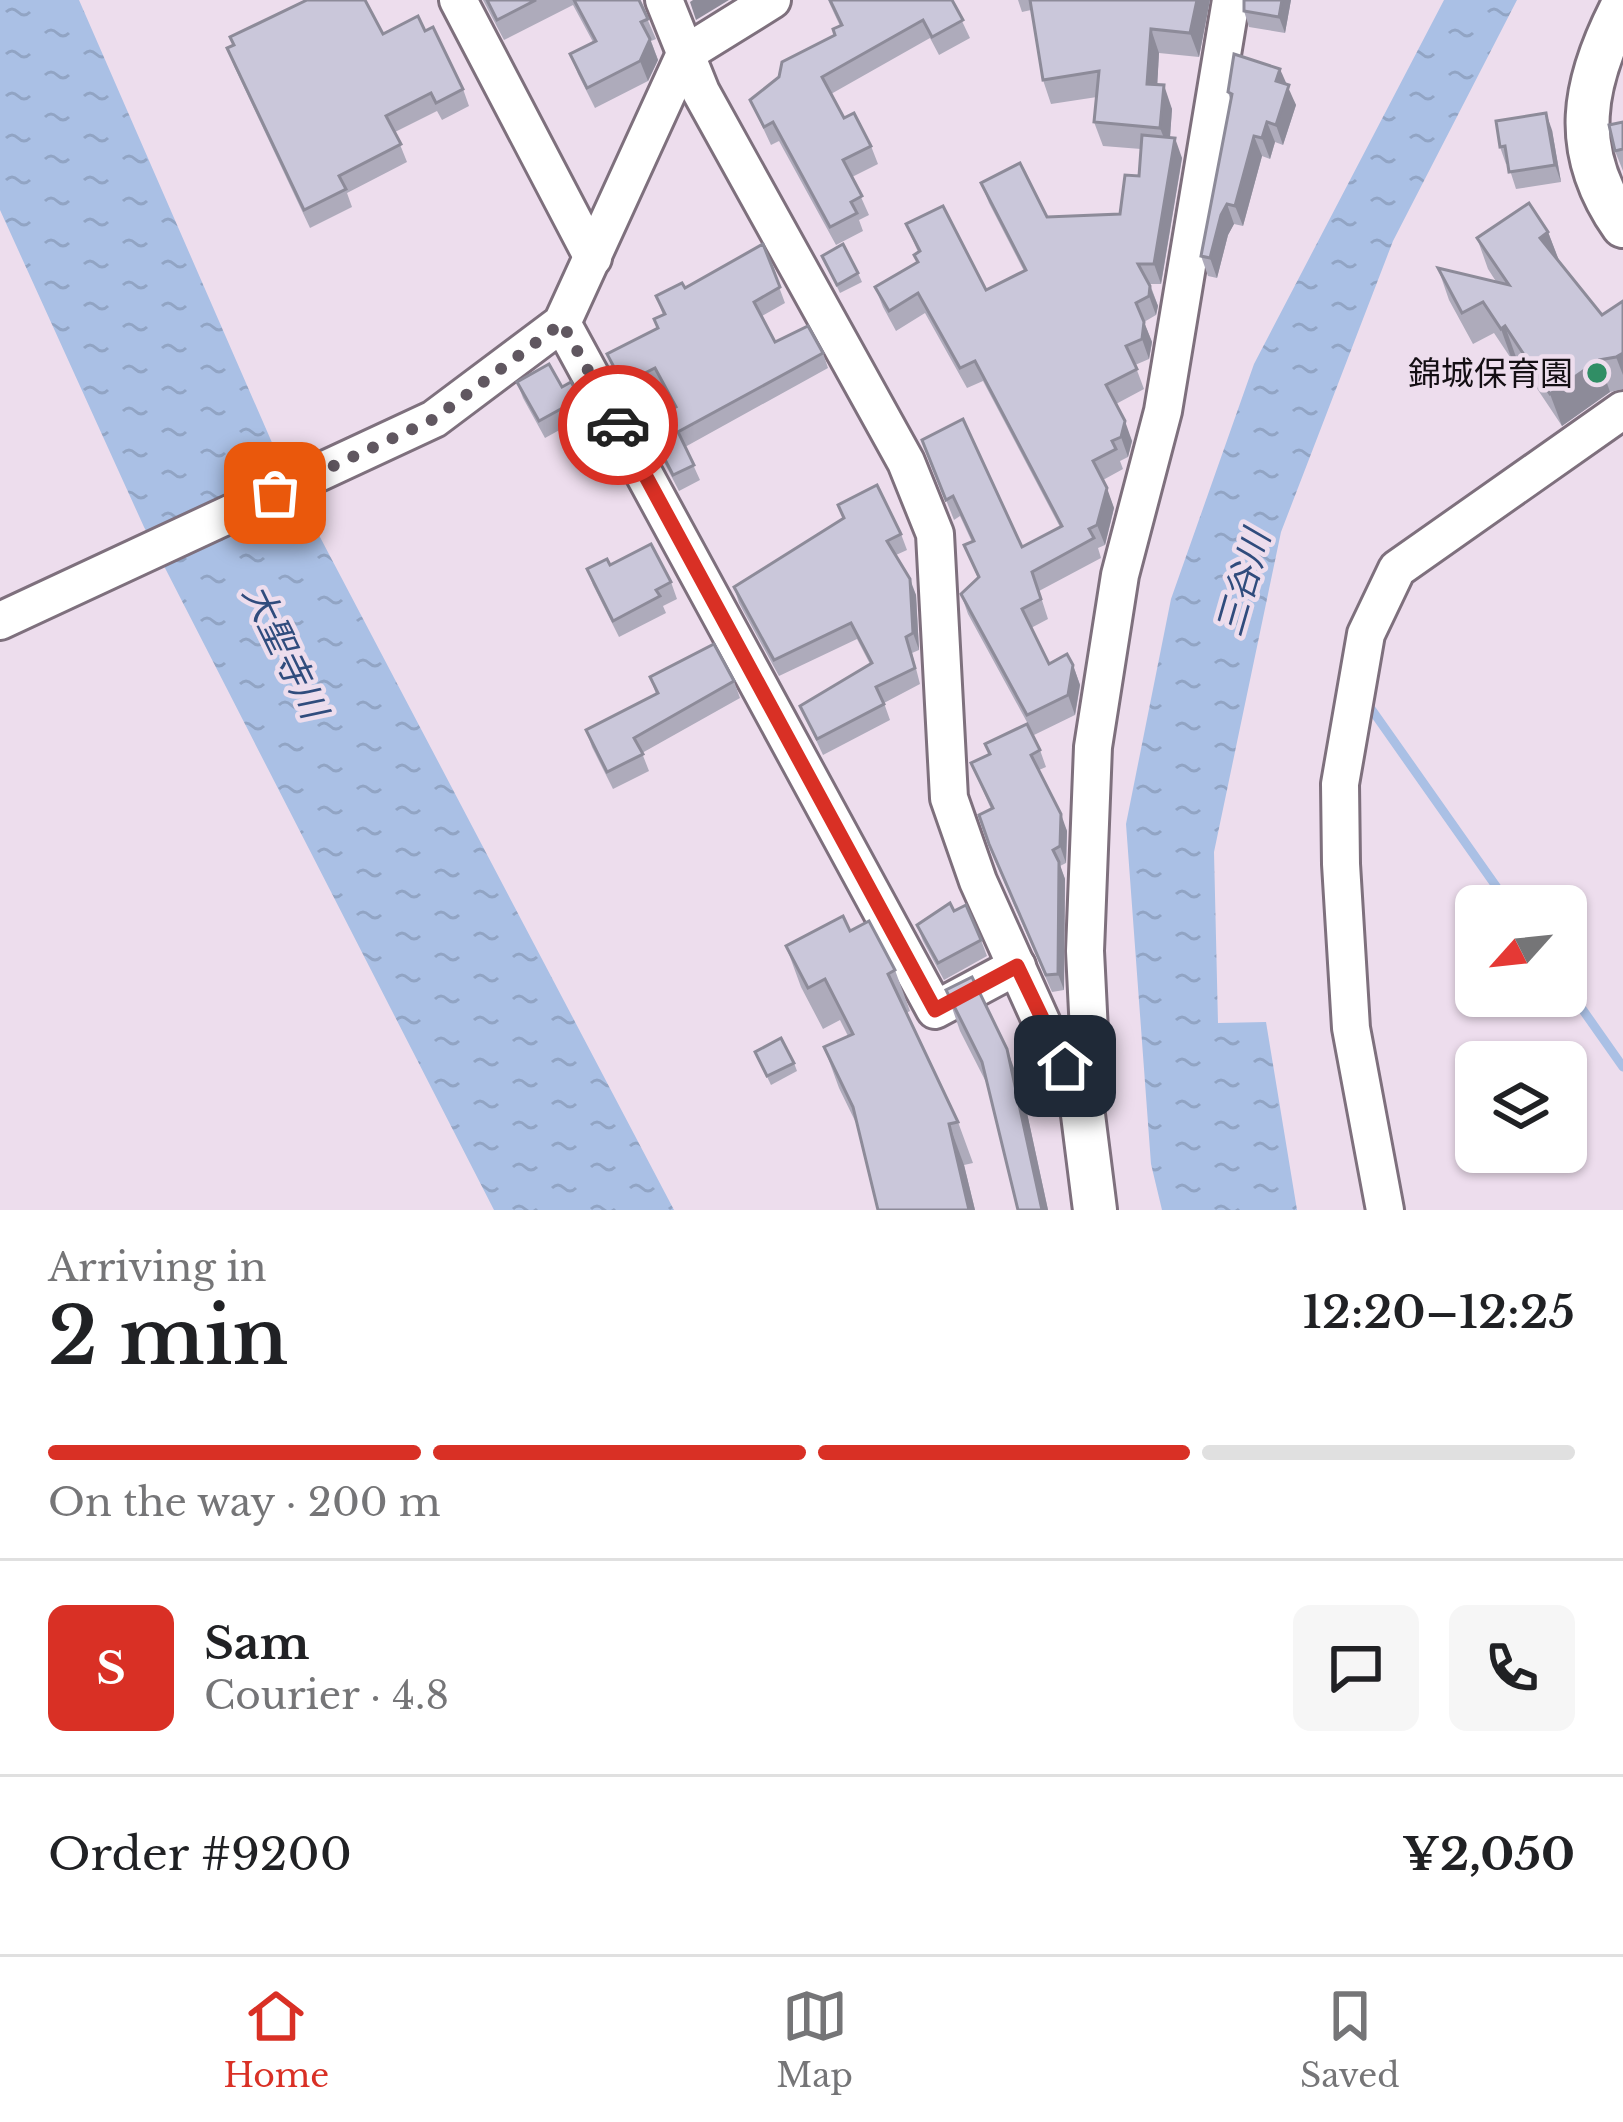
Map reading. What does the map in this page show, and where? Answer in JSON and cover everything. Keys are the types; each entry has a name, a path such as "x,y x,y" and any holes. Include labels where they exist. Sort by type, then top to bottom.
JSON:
{"street":[{"path":"458,0 593,258"},
{"path":"664,0 685,54 906,463 935,535 949,798 959,836 1017,966 1080,1091"},
{"path":"0,621 434,419 562,323 685,54 772,0"},
{"path":"1095,1210 1080,1091 1089,1033 1085,951 1093,747 1120,575 1162,411 1232,0"},
{"path":"1623,4 1596,57 1586,99 1597,174 1623,226"},
{"path":"562,323 935,1010 1017,966"},
{"path":"1385,1210 1352,1028 1341,864 1340,784 1366,634 1397,568 1623,410"}],"water":[{"name":"大聖寺川","path":"0,0 79,0 280,461 674,1210 494,1210 144,527 0,210"},
{"name":"三谷川","path":"1444,0 1517,0 1393,241 1281,532 1214,852 1218,1023 1266,1022 1297,1210 1162,1210 1151,1164 1126,824 1171,599 1254,364"}],"building":[{"path":"307,0 365,0 383,34 418,16 425,31 433,27 463,89 436,103 431,93 386,116 401,144 339,176 346,189 304,210 227,48 234,45 230,37"},
{"path":"487,0 536,0 497,20"},
{"path":"574,0 639,0 648,19 641,22 650,39 640,61 587,88 570,54 596,41"},
{"path":"830,0 952,0 963,20 932,37 923,20 822,77 844,118 854,113 871,146 843,160 862,196 851,202 857,213 830,227 773,122 764,127 750,100 779,77 782,62 835,35 833,29 842,25"},
{"path":"1030,0 1197,0 1190,33 1151,29 1147,84 1164,85 1160,128 1094,122 1099,71 1043,80"},
{"path":"1244,0 1282,0 1279,17 1244,11"},
{"path":"1234,54 1280,69 1276,81 1289,85 1276,125 1267,122 1262,138 1254,136 1235,206 1227,204 1221,215 1210,258 1201,256 1232,94 1228,92"},
{"path":"1546,113 1555,165 1509,172 1496,121"},
{"path":"1623,122 1623,149 1615,151 1609,125"},
{"path":"1142,135 1175,138 1154,264 1138,264 1150,286 1149,296 1136,303 1144,322 1142,339 1126,346 1137,369 1106,385 1125,421 1121,437 1112,441 1116,449 1093,461 1107,488 1097,525 1089,529 1094,538 1032,572 1041,599 1022,609 1049,664 1067,654 1073,665 1068,695 1027,715 961,594 979,577 964,545 974,541 953,496 946,500 922,440 963,419 1022,547 1062,526 975,361 960,368 918,293 889,311 875,287 918,262 914,255 920,251 906,224 943,206 986,290 1026,270 981,183 1020,163 1047,217 1120,214 1125,175 1139,176"},
{"path":"1529,203 1548,232 1540,238 1602,315 1623,301 1623,353 1599,360 1550,394 1505,326 1501,329 1483,302 1462,313 1438,268 1509,285 1477,238"},
{"path":"763,244 780,287 754,302 775,342 808,326 823,353 678,432 694,465 673,475 646,423 676,407 655,368 623,384 607,354 658,328 654,319 665,314 656,296 682,283 685,288"},
{"path":"843,244 858,273 837,285 822,256"},
{"path":"549,364 562,387 571,382 585,406 572,413 568,405 539,421 517,382"},
{"path":"877,485 901,534 887,541 910,579 913,633 906,637 915,668 876,687 884,704 817,739 800,706 872,663 851,623 774,660 734,587 844,518 838,505"},
{"path":"651,544 671,582 656,590 660,596 613,621 587,569 607,559 610,565"},
{"path":"714,644 734,681 634,738 643,754 607,772 586,730 658,693 650,677"},
{"path":"1027,724 1040,750 1031,755 1061,814 1060,846 1053,850 1059,862 1058,974 1046,975 989,844 979,815 993,808 971,763 990,754 985,744"},
{"path":"950,903 954,911 966,905 981,940 938,963 917,925"},
{"path":"843,916 850,931 869,921 895,970 888,974 958,1122 949,1124 969,1210 878,1210 853,1107 824,1047 853,1034 825,979 808,988 786,946"},
{"path":"972,977 1007,1049 1042,1210 1018,1210 982,1062 946,990"},
{"path":"781,1038 794,1063 767,1076 755,1052"}],"waterway":[{"path":"1367,703 1495,885"},
{"path":"1587,1016 1623,1067"}],"way so far":[{"path":"275,493 434,419 487,384 562,323 618,425"}],"place":[{"name":"錦城保育園","path":"1597,373"}],"route":[{"path":"618,425 935,1010 1017,966 1065,1066"}]}
